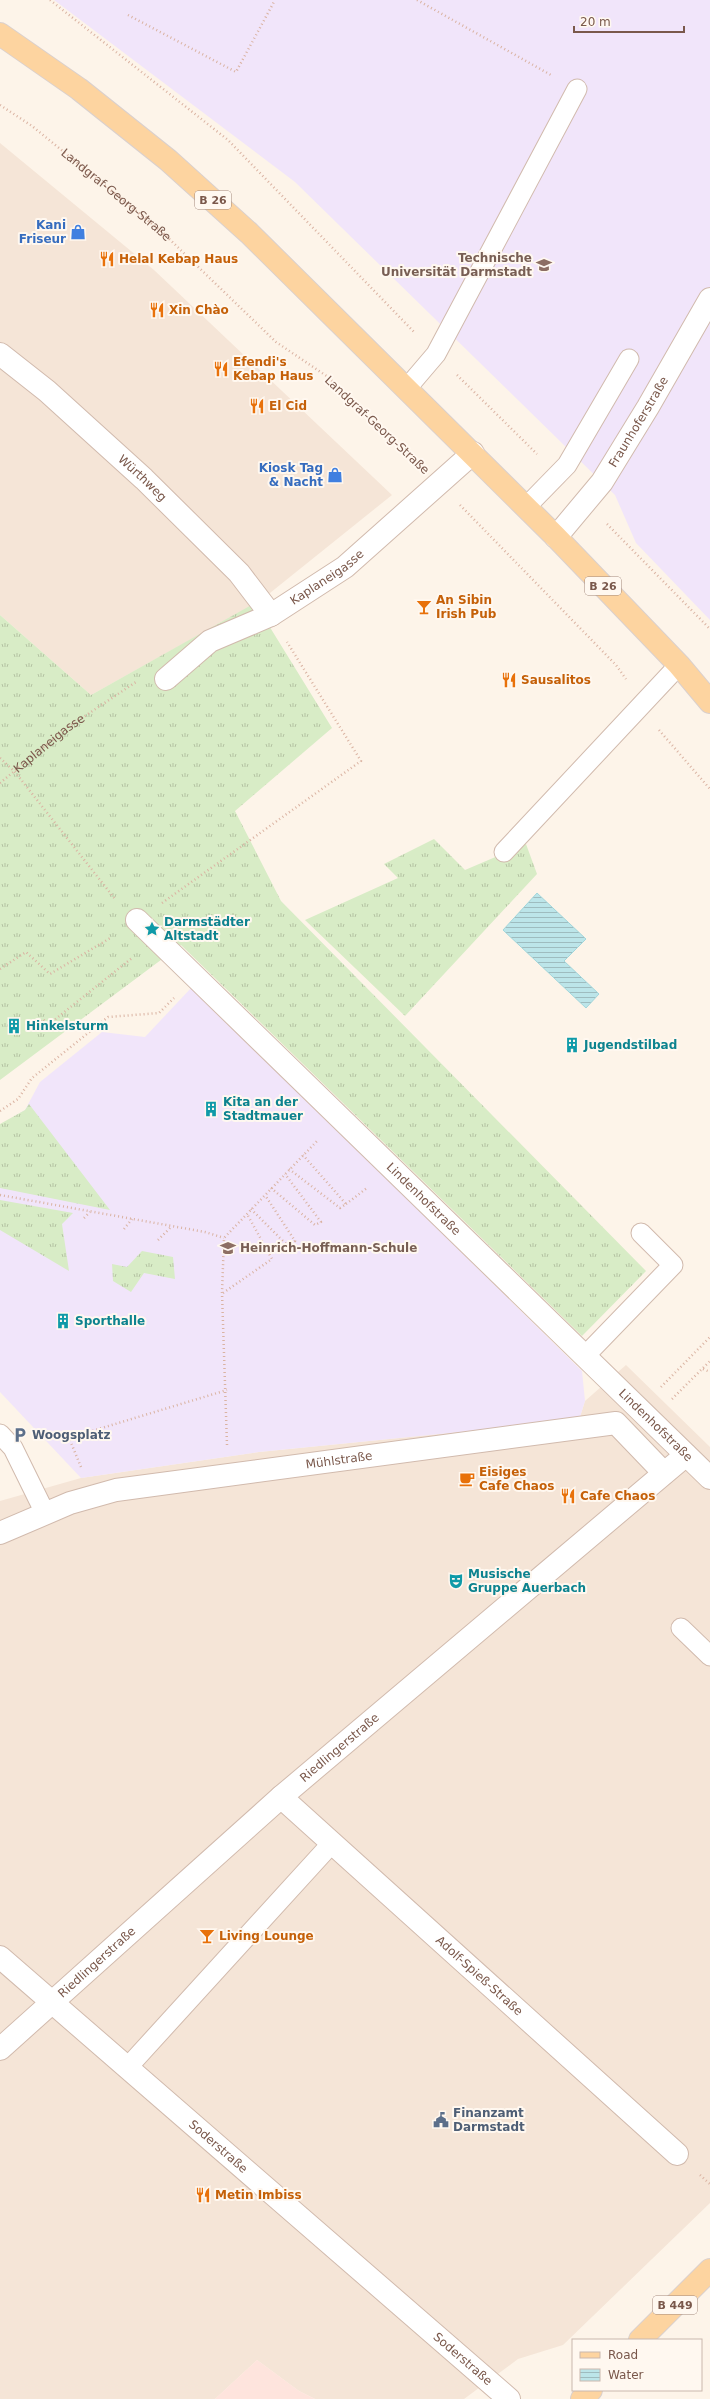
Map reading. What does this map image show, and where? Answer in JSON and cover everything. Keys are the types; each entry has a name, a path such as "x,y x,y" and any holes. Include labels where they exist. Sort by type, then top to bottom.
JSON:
{"main road":[{"name":"B 26","path":"0,34 79,89 168,160 249,233 473,453 556,537 679,665 710,702"},
{"name":"B 449","path":"641,2339 710,2270"},
{"path":"582,2399 590,2391"}],"street":[{"name":"Fraunhoferstraße","path":"556,537 584,501 602,482 648,407 710,298"},
{"name":"Würthweg","path":"0,354 47,390 144,479 239,573 271,616"},
{"name":"Kaplaneigasse","path":"166,679 210,641 271,616 345,567 473,453"},
{"name":"Lindenhofstraße","path":"137,920 194,978 710,1478"},
{"name":"Mühlstraße","path":"0,1533 44,1513 93,1495 116,1490 616,1423 664,1473"},
{"name":"Riedlingerstraße","path":"0,2049 52,2004 281,1797 686,1455"},
{"name":"Adolf-Spieß-Straße","path":"281,1797 677,2154"},
{"name":"Soderstraße","path":"0,1957 52,2004 509,2399"}],"lane":[{"path":"407,388 436,354 577,89"},
{"path":"526,507 566,465 630,359"},
{"path":"504,852 679,665"},
{"path":"584,1357 673,1265 641,1233"},
{"path":"0,1434 13,1448 44,1513"},
{"path":"681,1628 710,1656"},
{"path":"127,2068 261,1927 332,1843"}],"path":[{"path":"50,0 228,140 436,354 558,474"},
{"path":"128,15 236,72 275,0"},
{"path":"417,0 577,89"},
{"name":"Landgraf-Georg-Straße","path":"0,105 32,126 162,232 276,342 328,377 439,484 616,665 657,728 710,789"},
{"path":"584,501 710,630"},
{"path":"0,758 14,772 119,904 137,920 361,761 271,616"},
{"name":"Kaplaneigasse","path":"0,783 67,728 138,681"},
{"path":"0,969 26,952 50,974 118,934"},
{"path":"31,1028 43,1019 48,1025 138,953"},
{"path":"0,1111 18,1099 32,1078 108,1017 159,1013 194,978"},
{"path":"227,1424 227,1390 222,1294 224,1238 289,1169 304,1156 346,1204"},
{"path":"289,1169 340,1208 368,1188"},
{"path":"271,1188 315,1225 321,1222 285,1174"},
{"path":"0,1195 171,1226 224,1238"},
{"path":"252,1209 288,1246 295,1241 265,1195"},
{"path":"84,1218 90,1211"},
{"path":"222,1294 272,1259 247,1214"},
{"path":"124,1229 132,1219"},
{"path":"158,1240 171,1226"},
{"path":"664,1385 710,1337"},
{"path":"676,1395 710,1361"},
{"path":"703,1369 710,1372"},
{"path":"69,1438 227,1390"}],"shaded area":[{"name":"Technische Universität Darmstadt","path":"54,0 710,0 710,620 636,543 615,495 295,182"},
{"path":"0,143 154,270 392,495 260,601 91,695 0,615"},
{"name":"Heinrich-Hoffmann-Schule","path":"192,987 582,1371 585,1401 579,1420 259,1452 81,1478 0,1392 0,1125 25,1110 40,1082 102,1032 145,1037"},
{"path":"626,1365 710,1447 710,2203 563,2345 518,2359 464,2399 315,2399 299,2391 257,2360 215,2399 0,2399 0,1501 81,1478 259,1452 579,1420 585,1401"},
{"path":"257,2360 299,2391 315,2399 215,2399"}],"green space":[{"path":"255,603 332,728 235,811 281,901 646,1271 582,1336 181,945 0,1080 0,615 91,695"},
{"path":"434,839 465,870 526,844 537,874 405,1016 305,920 398,878 384,864"},
{"path":"29,1104 110,1210 0,1188 0,1124 25,1110"},
{"path":"0,1200 73,1213 62,1224 69,1271 0,1230"},
{"path":"142,1251 173,1257 175,1279 144,1273 131,1292 113,1281 112,1264 127,1267"}],"water":[{"path":"537,893 586,939 564,961 599,994 586,1008 503,930"}],"place":[{"name":"Kani Friseur","path":"78,232"},
{"name":"Helal Kebap Haus","path":"107,259"},
{"name":"Technische Universität Darmstadt","path":"544,265"},
{"name":"Xin Chào","path":"157,310"},
{"name":"Efendi's Kebap Haus","path":"221,369"},
{"name":"El Cid","path":"257,406"},
{"name":"Kiosk Tag & Nacht","path":"335,475"},
{"name":"An Sibin Irish Pub","path":"424,607"},
{"name":"Sausalitos","path":"509,680"},
{"name":"Darmstädter Altstadt","path":"152,929"},
{"name":"Hinkelsturm","path":"14,1026"},
{"name":"Jugendstilbad","path":"572,1045"},
{"name":"Kita an der Stadtmauer","path":"211,1109"},
{"name":"Heinrich-Hoffmann-Schule","path":"228,1248"},
{"name":"Sporthalle","path":"63,1321"},
{"name":"Woogsplatz","path":"20,1435"},
{"name":"Eisiges Cafe Chaos","path":"467,1479"},
{"name":"Cafe Chaos","path":"568,1496"},
{"name":"Musische Gruppe Auerbach","path":"456,1581"},
{"name":"Living Lounge","path":"207,1936"},
{"name":"Finanzamt Darmstadt","path":"441,2120"},
{"name":"Metin Imbiss","path":"203,2195"}]}
